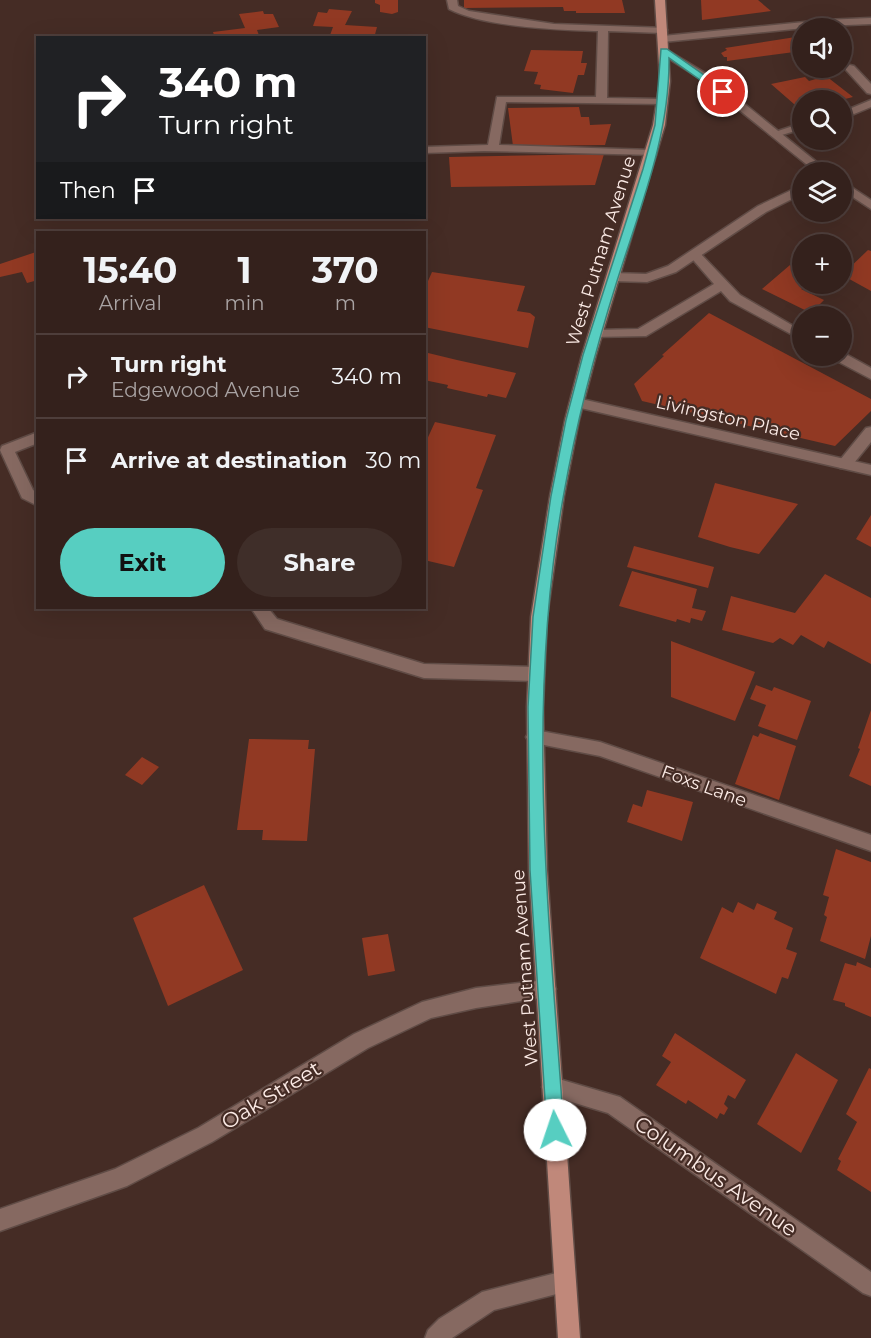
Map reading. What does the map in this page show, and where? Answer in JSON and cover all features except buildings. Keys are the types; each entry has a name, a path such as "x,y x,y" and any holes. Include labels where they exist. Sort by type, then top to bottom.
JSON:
{"main road":[{"name":"West Putnam Avenue","path":"569,1338 538,870 535,737 539,617 554,515 577,403 659,125 664,81 660,0"}],"street":[{"path":"452,0 453,7 466,14 554,27 603,28 663,40 824,23 871,21"},
{"path":"601,100 603,28"},
{"path":"663,40 706,78 810,162"},
{"path":"852,70 871,91"},
{"path":"493,148 501,99 662,102"},
{"path":"852,113 871,104"},
{"path":"775,134 792,129"},
{"path":"426,150 493,148 652,153"},
{"path":"852,192 871,205"},
{"path":"613,277 647,278 672,268 752,215 792,195"},
{"path":"694,254 735,298 792,330"},
{"path":"596,334 641,333 722,285"},
{"path":"852,364 871,374"},
{"name":"Livingston Place","path":"577,403 871,470"},
{"path":"845,464 871,432"},
{"path":"36,438 7,450 27,494 36,500"},
{"path":"260,609 271,624 424,671 536,674"},
{"name":"Foxs Lane","path":"535,737 600,749 871,843"},
{"name":"Oak Street","path":"0,1220 120,1178 205,1135 361,1041 429,1009 476,998 546,989"},
{"name":"Columbus Avenue","path":"552,1087 613,1104 871,1285"},
{"path":"436,1338 447,1327 490,1300 564,1282"}],"route":[{"path":"555,1130 538,870 535,707 539,617 557,496 572,420 589,355 648,169 659,125 664,81 664,51 723,92"}]}
